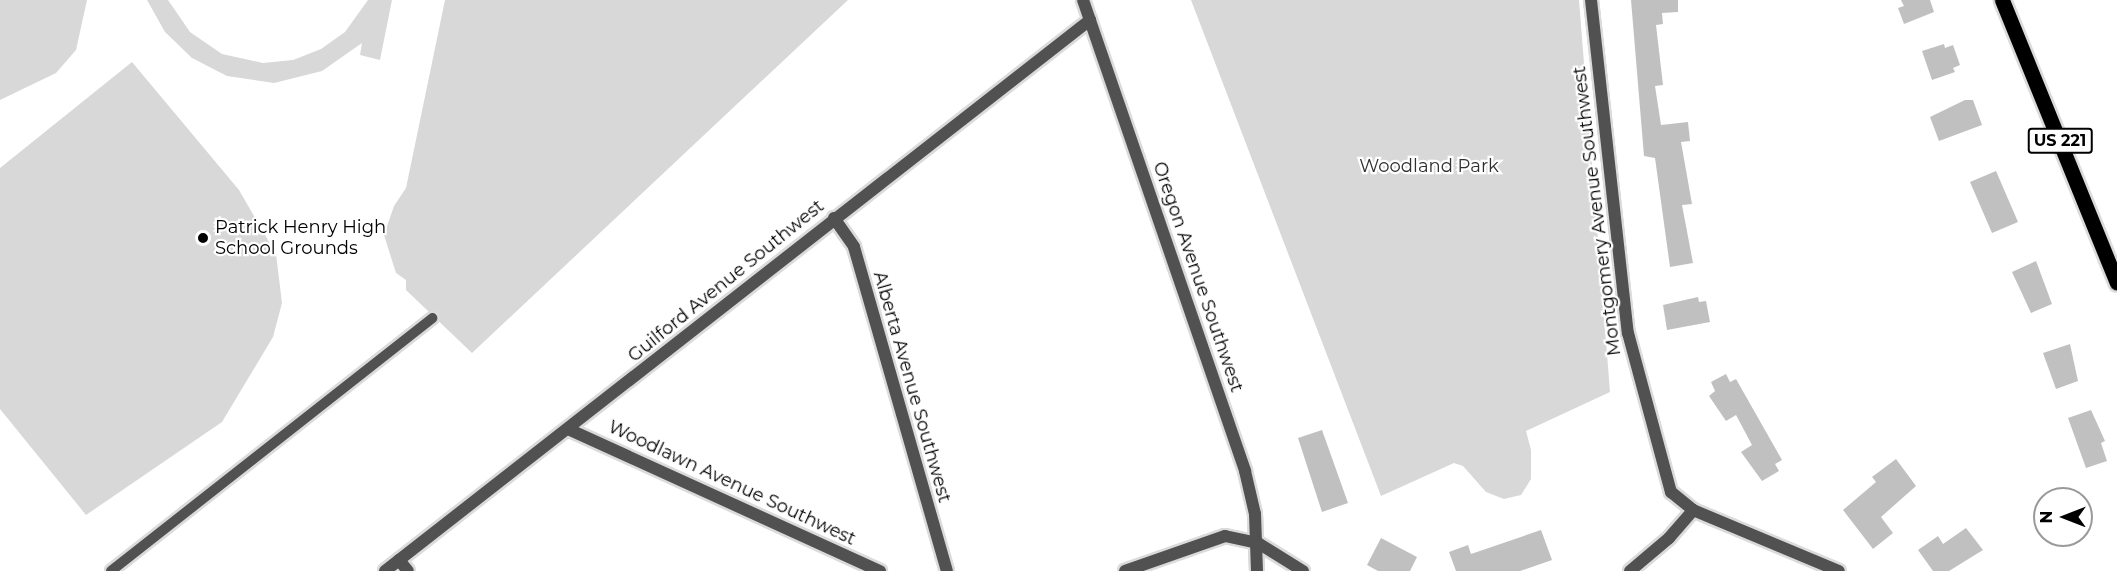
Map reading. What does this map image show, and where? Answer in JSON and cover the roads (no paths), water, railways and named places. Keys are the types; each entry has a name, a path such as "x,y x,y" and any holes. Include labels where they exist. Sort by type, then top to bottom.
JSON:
{"main road":[{"name":"US 221","path":"2002,0 2117,283"}],"street":[{"name":"Oregon Avenue Southwest","path":"1083,0 1236,442 1255,514 1258,543 1257,571"},
{"name":"Montgomery Avenue Southwest","path":"1591,0 1631,351 1671,492 1693,510"},
{"name":"Guilford Avenue Southwest","path":"385,571 1090,20"},
{"name":"Alberta Avenue Southwest","path":"834,218 854,247 947,571"},
{"name":"Woodlawn Avenue Southwest","path":"568,429 880,571"},
{"path":"1639,569 1693,510 1839,571"},
{"path":"1125,571 1225,536 1258,543 1303,571"},
{"path":"399,560 408,571"}],"lane":[{"path":"111,571 432,318"}],"place":[{"name":"Patrick Henry High School Grounds","path":"203,238"}],"park label":[{"name":"Woodland Park","path":"1429,166"}]}
